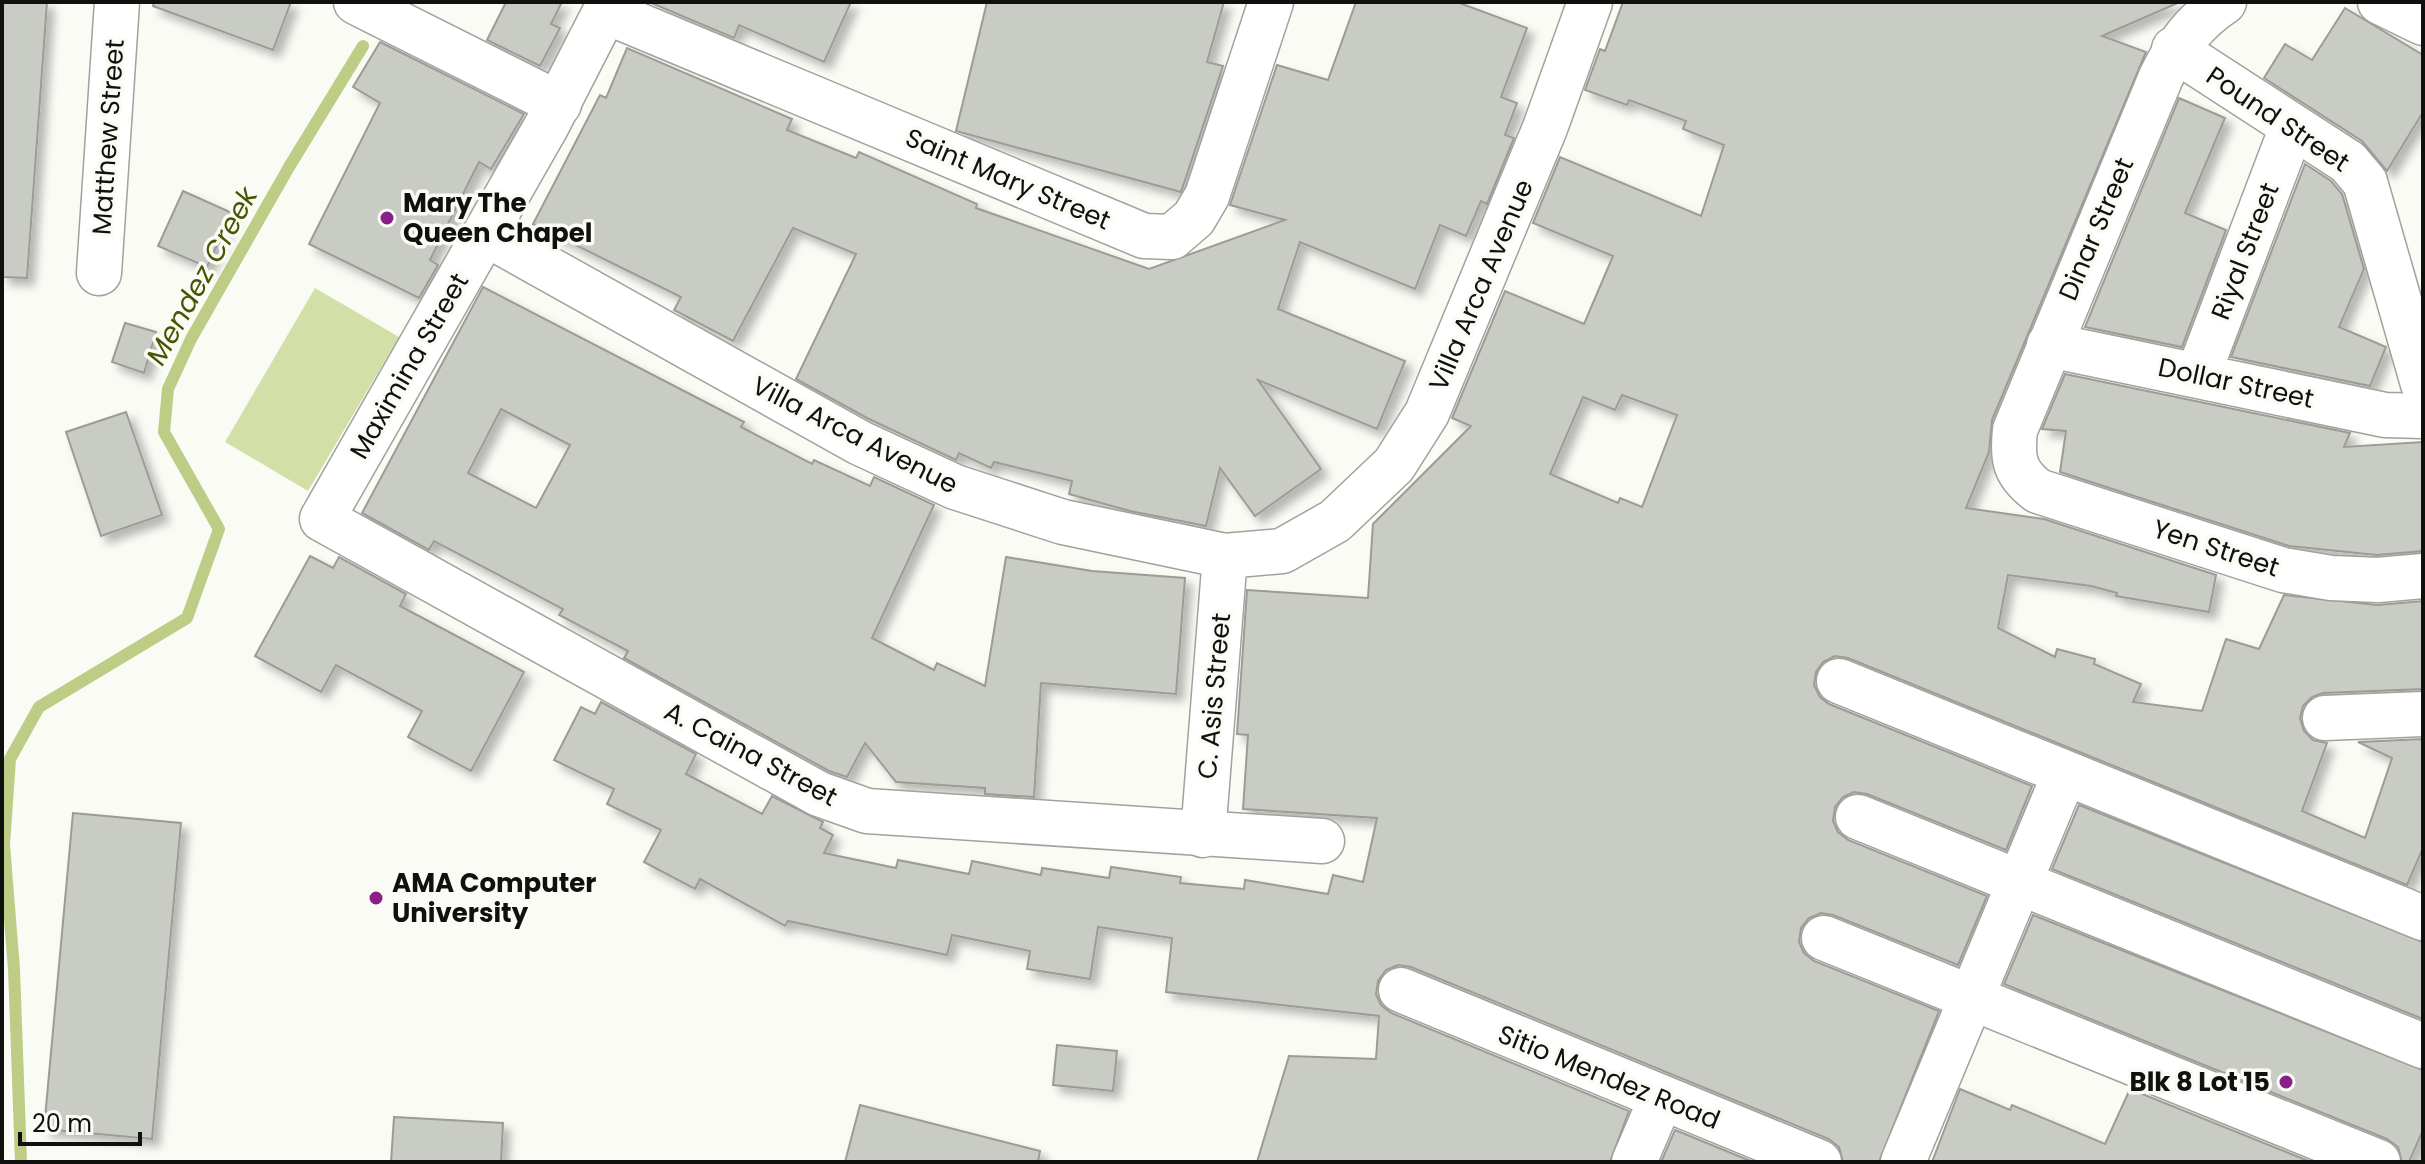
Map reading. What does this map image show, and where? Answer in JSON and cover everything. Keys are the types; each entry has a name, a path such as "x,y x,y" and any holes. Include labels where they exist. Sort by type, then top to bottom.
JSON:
{"street":[{"name":"Matthew Street","path":"99,273 117,2"},
{"path":"356,2 559,104"},
{"name":"Saint Mary Street","path":"608,7 1144,236 1172,237 1194,218 1207,196 1271,2"},
{"name":"Dinar Street","path":"2019,476 2012,457 2015,430 2174,49 2206,14 2224,2"},
{"path":"2380,2 2423,23"},
{"name":"Villa Arca Avenue","path":"486,234 860,443 955,487 1063,522 1225,556 1282,551 1335,521 1394,465 1427,413 1545,128 1586,3"},
{"name":"Maximina Street","path":"322,519 559,104 608,7"},
{"name":"Pound Street","path":"2174,49 2348,162 2365,182 2423,384"},
{"name":"Riyal Street","path":"2198,375 2292,127"},
{"name":"Dollar Street","path":"2049,345 2385,415 2423,416"},
{"name":"Yen Street","path":"2019,476 2038,491 2283,570 2362,580 2423,576"},
{"name":"A. Caina Street","path":"322,519 819,794 867,811 1322,841"},
{"name":"C. Asis Street","path":"1203,835 1225,556"},
{"path":"1839,681 2421,913"},
{"path":"2325,718 2423,714"},
{"path":"1903,1162 2065,773"},
{"path":"1858,817 2423,1046"},
{"path":"1824,938 2378,1162"},
{"name":"Sitio Mendez Road","path":"1401,990 1819,1162"},
{"path":"1634,1162 1661,1099"}],"green space":[{"path":"315,288 399,337 308,491 225,442"}],"building":[{"path":"2,2 47,2 27,278 2,277"},
{"path":"154,2 291,2 273,50 153,6"},
{"path":"506,2 562,2 551,24 560,28 540,66 487,40"},
{"path":"649,2 851,2 824,62 739,25 734,38"},
{"path":"987,2 1224,2 1207,62 1223,66 1181,192 956,131"},
{"path":"1356,2 1457,2 1527,28 1501,97 1517,103 1505,135 1514,138 1487,204 1481,201 1466,236 1440,225 1415,289 1300,242 1278,309 1405,361 1377,429 1258,380 1321,469 1255,516 1220,468 1206,526 1130,511 1069,494 1072,481 994,462 991,468 959,453 956,460 867,418 796,379 856,254 793,228 733,341 674,310 681,297 533,224 600,95 606,98 627,48 792,119 787,130 856,158 859,152 977,204 976,208 1149,269 1285,220 1230,205 1277,65 1328,80"},
{"path":"1623,2 2180,2 2102,36 2146,52 1992,420 1989,452 1966,508 2044,519 2216,575 2209,612 2116,596 2117,593 2091,586 2008,575 1998,628 2055,657 2057,649 2095,659 2094,664 2141,684 2133,702 2202,711 2226,639 2259,649 2284,595 2377,605 2423,601 2423,689 2323,693 2312,697 2303,706 2300,718 2304,731 2313,740 2327,743 2302,811 2365,838 2392,758 2358,742 2423,739 2423,848 2407,885 1848,658 1835,656 1823,662 1816,672 1814,685 1820,697 1829,704 2032,786 2006,850 1867,794 1854,792 1843,797 1835,807 1833,821 1838,832 1848,840 1987,896 1958,965 1833,915 1821,913 1809,918 1801,928 1799,942 1804,953 1814,961 1939,1011 1879,1162 1843,1162 1839,1147 1829,1139 1411,967 1398,965 1386,970 1378,981 1376,994 1381,1005 1391,1013 1629,1111 1610,1162 1257,1162 1289,1056 1376,1059 1379,1016 1166,992 1172,938 1098,927 1090,979 1027,969 1030,951 952,935 947,955 788,921 785,926 700,879 695,889 644,862 661,830 607,804 614,789 554,760 581,707 595,714 601,702 696,754 686,774 762,814 772,796 823,822 820,828 833,835 824,853 896,868 898,860 969,874 972,861 1041,875 1042,868 1109,878 1111,867 1181,877 1180,883 1244,889 1245,880 1328,894 1333,875 1363,882 1377,818 1243,809 1248,735 1237,734 1247,590 1368,598 1373,524 1471,426 1452,418 1505,291 1584,324 1613,256 1533,223 1560,157 1701,216 1724,145 1683,129 1686,121 1629,100 1627,105 1585,90 1600,49 1605,51","holes":["1622,395 1677,415 1642,507 1620,498 1618,503 1550,474 1583,397 1615,410"]},
{"path":"2345,8 2423,55 2423,112 2387,171 2362,141 2264,78 2285,44 2312,60"},
{"path":"380,42 524,114 491,169 479,162 430,260 438,265 419,298 309,244 380,103 353,87"},
{"path":"2179,98 2225,118 2185,213 2226,230 2182,347 2085,327"},
{"path":"2305,164 2331,181 2342,194 2364,269 2339,327 2386,347 2370,386 2231,357"},
{"path":"183,191 232,213 207,267 158,246"},
{"path":"483,287 744,422 741,427 812,464 814,460 870,486 874,477 934,505 872,638 934,670 937,663 985,686 1006,557 1092,571 1185,578 1176,694 1041,683 1034,797 985,794 985,788 896,782 865,743 847,777 829,771 624,658 628,651 559,615 563,609 434,541 429,550 362,513","holes":["501,409 570,445 536,508 468,473"]},
{"path":"125,323 156,332 144,373 112,362"},
{"path":"2065,374 2350,433 2344,447 2423,442 2423,551 2377,555 2289,546 2060,472 2066,431 2042,429"},
{"path":"126,412 162,515 101,536 66,432"},
{"path":"310,556 333,568 339,557 406,594 400,606 524,672 471,771 408,737 422,711 336,665 321,692 255,656"},
{"path":"2079,805 2423,942 2423,1019 2052,869"},
{"path":"73,813 181,823 152,1139 44,1129"},
{"path":"2033,915 2423,1070 2423,1130 2409,1162 2402,1162 2398,1147 2387,1139 2004,984"},
{"path":"1057,1045 1117,1051 1113,1091 1053,1085"},
{"path":"1960,1089 2010,1110 2012,1105 2105,1144 2130,1089 2311,1162 1932,1162"},
{"path":"860,1105 1040,1151 1038,1162 845,1162"},
{"path":"394,1117 503,1123 501,1162 391,1162"},
{"path":"1675,1130 1753,1162 1661,1162"}],"waterway":[{"name":"Mendez Creek","path":"21,1162 14,969 4,845 10,759 39,707 187,618 219,529 164,432 168,389 191,339 289,167 363,46"}],"place":[{"name":"Mary The Queen Chapel","path":"387,218"},
{"name":"AMA Computer University","path":"376,898"},
{"name":"Blk 8 Lot 15","path":"2286,1082"}]}
